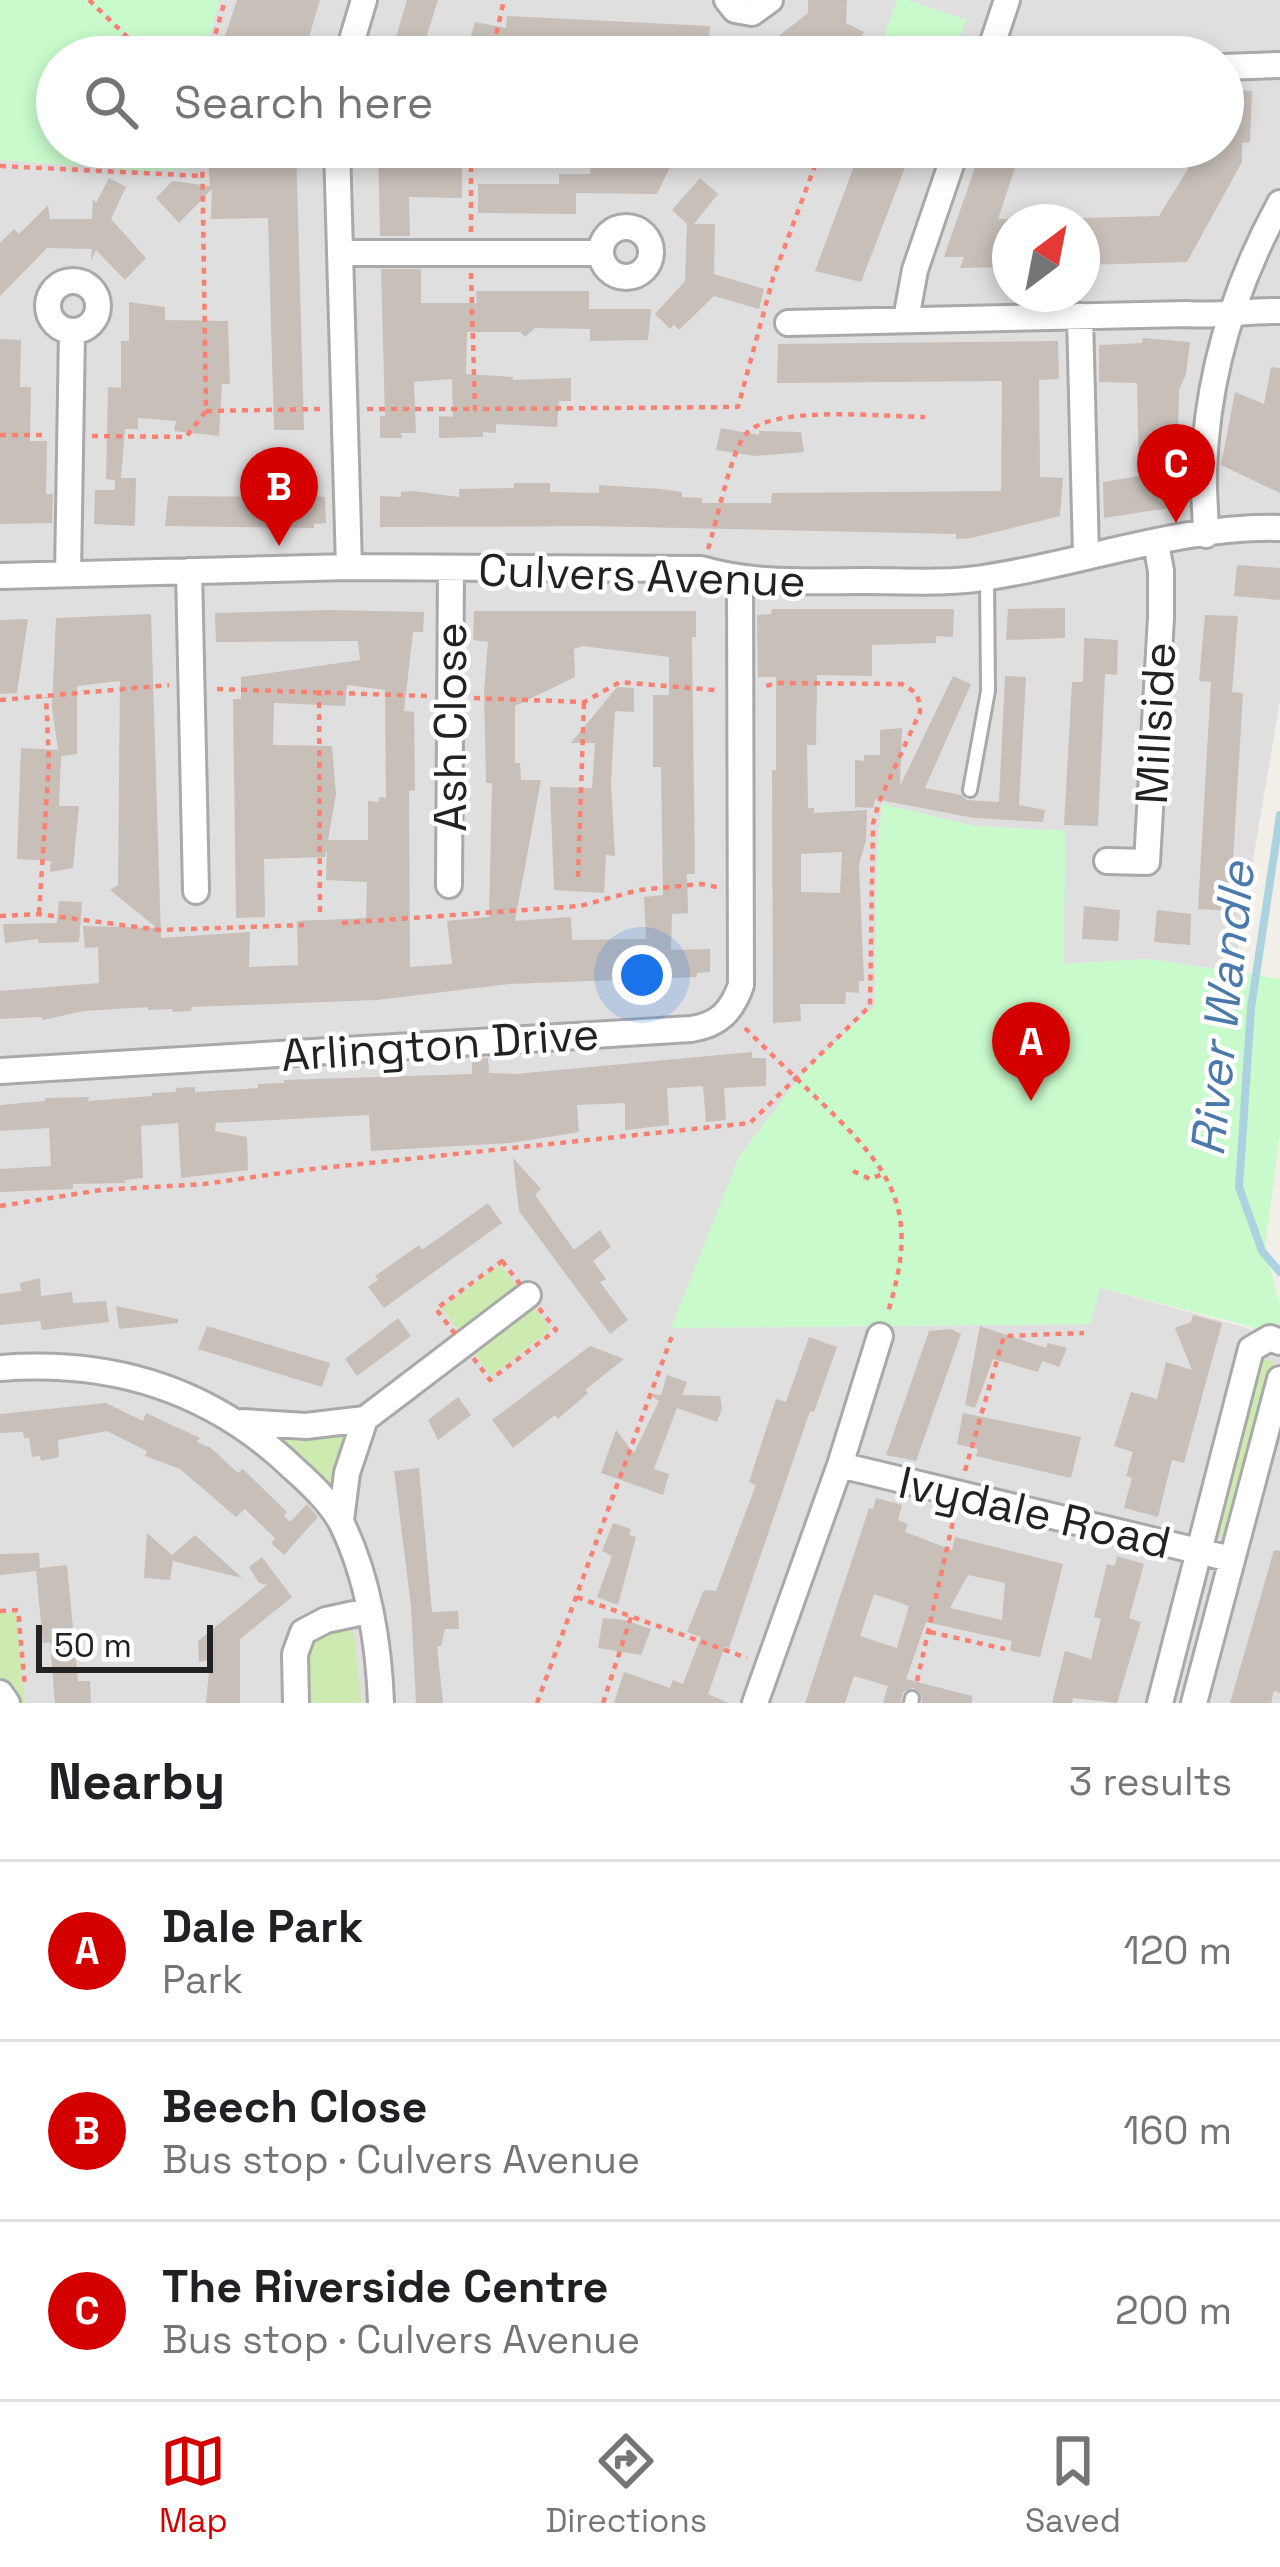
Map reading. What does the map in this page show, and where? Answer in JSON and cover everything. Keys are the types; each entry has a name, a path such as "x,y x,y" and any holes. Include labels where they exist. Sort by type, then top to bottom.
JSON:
{"street":[{"path":"353,36 364,0"},
{"path":"727,0 736,10 752,13 770,0"},
{"path":"995,36 1007,0"},
{"path":"1244,66 1280,65"},
{"path":"338,168 349,567"},
{"path":"906,319 914,270 949,168"},
{"path":"1206,536 1207,427 1232,313 1280,202"},
{"path":"340,253 601,253"},
{"path":"788,323 1221,317 1280,311"},
{"path":"1080,316 1086,555"},
{"path":"68,574 72,332"},
{"name":"Culvers Avenue","path":"0,576 349,567 701,569 740,581 987,578 1156,543 1280,528"},
{"name":"Millside","path":"1107,861 1147,862 1162,603 1156,543"},
{"name":"Ash Close","path":"449,885 451,568"},
{"path":"189,571 196,891"},
{"path":"728,1012 741,986 740,581"},
{"name":"Arlington Drive","path":"0,1071 691,1029 718,1021 728,1012"},
{"path":"239,1421 306,1426 365,1419 528,1295"},
{"path":"755,1703 840,1465 880,1336"},
{"path":"1160,1703 1251,1349 1270,1338 1280,1342"},
{"path":"0,1368 80,1367 135,1377 239,1421 307,1481 340,1520 356,1560 376,1644 382,1703"},
{"path":"1193,1703 1280,1379"},
{"path":"340,1520 347,1473 365,1419"},
{"name":"Ivydale Road","path":"840,1465 1231,1559"},
{"path":"296,1703 295,1654 303,1632 326,1620 368,1611"},
{"path":"0,1693 7,1703"}],"lane":[{"path":"970,790 988,691 987,578"}],"path":[{"path":"89,0 126,36"},
{"path":"215,36 225,0"},
{"path":"496,36 504,0"},
{"path":"0,166 36,168"},
{"path":"40,168 202,176"},
{"path":"0,435 186,437 206,411 202,168"},
{"path":"471,168 476,410"},
{"path":"206,411 738,407 773,278 814,168"},
{"path":"701,569 742,437 757,424 791,416 925,417"},
{"path":"0,700 193,687 584,702 620,682 740,692 777,683 902,684 920,700 920,712 873,824 870,1006 750,1123 204,1184 101,1190 0,1206"},
{"path":"319,690 320,915"},
{"path":"39,914 49,761 46,697"},
{"path":"578,877 584,702"},
{"path":"342,922 580,906 639,890 701,884 742,894"},
{"path":"0,916 39,914 160,930 304,925"},
{"path":"728,1012 886,1172 902,1234 900,1273 880,1336"},
{"path":"853,1171 870,1180 886,1172"},
{"path":"537,1703 673,1333"},
{"path":"912,1701 959,1495 1004,1336 1084,1333"},
{"path":"577,1597 770,1667"},
{"path":"0,1611 18,1610 26,1703"},
{"path":"603,1703 632,1617"},
{"path":"931,1632 1005,1649"}],"shaded area":[{"path":"0,0 1280,0 1280,700 1234,972 1150,959 1063,964 1065,831 975,826 882,805 875,1006 740,1155 673,1328 1090,1324 1100,1288 1244,1327 1280,1342 1280,1703 0,1703"}],"green space":[{"path":"0,0 220,0 209,36 36,36 36,163 0,160"},
{"path":"897,0 966,20 960,36 884,36"},
{"path":"108,168 190,168 149,171"},
{"path":"882,804 975,826 1065,831 1064,964 1150,959 1280,979 1280,1132 1265,1247 1280,1306 1280,1341 1245,1325 1100,1288 1090,1324 671,1328 740,1155 806,1069 875,1006"},
{"path":"500,1265 551,1329 491,1376 442,1308"},
{"path":"1262,1359 1272,1361 1274,1369 1227,1530 1221,1536 1213,1535 1257,1364"},
{"path":"351,1424 339,1514 255,1427"},
{"path":"16,1612 25,1703 0,1703 0,1614"},
{"path":"353,1623 361,1703 302,1703 304,1644 310,1635"}],"building":[{"path":"237,0 320,0 309,36 225,36"},
{"path":"407,0 438,0 427,36 396,36"},
{"path":"808,0 847,0 846,23 864,32 862,36 779,36 808,13"},
{"path":"507,16 710,26 709,36 471,36 475,22 506,28"},
{"path":"1244,90 1252,91 1250,142 1244,143"},
{"path":"209,168 297,168 304,430 274,430 268,218 211,219 212,189 179,223 156,198 172,181 210,186"},
{"path":"378,168 462,168 462,198 409,197 410,236 380,236"},
{"path":"591,168 670,168 657,194 576,193 576,214 478,213 478,184 559,184 559,174 590,174"},
{"path":"853,168 905,168 861,282 815,271"},
{"path":"975,168 1015,168 1003,204 992,204 992,267 960,268 964,257 944,257"},
{"path":"1188,168 1239,168 1187,262 1100,264 1100,218 1159,216"},
{"path":"109,178 126,187 111,219 146,258 125,280 96,250 91,261 92,249 47,248 0,296 0,243 14,229 19,234 48,205 50,219 92,219 93,199 96,203"},
{"path":"700,178 718,194 694,224 715,224 714,274 764,289 759,309 714,296 679,330 674,325 670,329 655,314 685,281 687,224 672,210"},
{"path":"381,269 421,269 421,303 477,303 476,291 589,291 589,309 651,309 648,340 590,341 590,329 535,328 525,337 520,332 467,332 466,374 513,380 571,378 571,401 559,401 557,427 496,424 496,433 483,432 483,437 439,438 439,416 453,417 452,379 414,382 416,433 380,438 380,416 385,416"},
{"path":"129,302 165,307 165,320 228,321 230,384 222,384 219,436 174,431 176,421 138,418 138,429 125,429 121,478 136,478 135,526 94,524 95,490 115,490 115,480 106,479 108,387 121,388 121,341 129,341"},
{"path":"1143,338 1190,342 1179,390 1176,507 1104,518 1103,482 1139,476 1137,383 1099,382 1099,345 1142,343"},
{"path":"0,339 21,340 20,387 31,387 30,441 47,441 46,494 53,494 52,523 0,524"},
{"path":"1058,341 1059,379 1039,380 1040,477 1063,478 1060,516 956,539 956,534 591,526 380,527 380,496 401,497 401,492 413,491 459,497 459,489 514,488 514,483 550,483 550,492 599,493 599,485 661,489 702,498 702,503 771,503 772,493 1001,491 1002,381 777,383 778,344"},
{"path":"1271,367 1280,368 1280,493 1221,465 1235,392 1264,404"},
{"path":"721,428 759,435 759,431 801,432 804,452 755,456 716,450"},
{"path":"302,480 315,496 325,497 326,523 314,524 314,528 165,526 168,496 291,497"},
{"path":"1237,565 1280,568 1280,600 1234,596"},
{"path":"1065,608 1065,638 1006,640 1008,609"},
{"path":"772,609 954,609 953,637 936,636 936,643 872,645 872,676 817,675 816,745 807,745 808,808 814,808 814,813 867,810 859,865 864,981 859,981 859,993 846,992 845,1004 800,1004 801,1021 773,1023 776,677 758,677 757,615 771,614","holes":["842,852 840,893 801,892 801,854"]},
{"path":"474,611 696,611 696,637 692,637 695,874 687,874 688,913 672,914 671,950 710,949 710,972 697,973 697,977 509,984 377,1000 192,1007 191,1011 173,1012 148,1007 83,1011 43,1020 0,1019 0,991 99,983 98,947 85,948 83,926 157,928 110,890 118,885 120,681 77,686 77,754 61,756 59,806 79,806 73,868 50,872 51,861 17,859 21,748 58,750 52,708 56,618 151,614 161,938 250,932 249,967 298,965 297,921 366,918 367,882 326,880 327,848 325,857 264,859 265,917 236,918 233,699 241,699 241,677 360,660 358,641 216,642 215,613 424,612 423,632 413,632 404,711 414,712 415,790 409,791 410,967 452,964 447,921 489,917 492,783 486,783 484,691 488,642 473,640","holes":["583,646 669,657 669,695 653,695 653,767 661,767 663,895 644,897 646,939 572,940 571,917 515,921 541,780 521,780 520,763 515,763 515,706 575,677 574,649","347,685 385,690 386,798 368,801 368,840 328,840 336,794 332,746 273,745 274,703 345,706"]},
{"path":"1205,615 1238,616 1232,692 1243,693 1230,911 1198,909 1211,682 1199,681"},
{"path":"28,619 17,693 0,694 0,620"},
{"path":"1084,638 1118,640 1117,675 1105,674 1098,826 1064,825 1072,682 1083,682"},
{"path":"953,676 971,684 925,788 967,800 999,802 1005,676 1026,677 1019,805 1045,810 1043,822 974,818 875,799 873,808 855,807 855,760 880,755 880,730 902,728 900,786"},
{"path":"617,687 634,688 634,712 615,711 611,782 615,856 606,855 604,893 554,890 550,787 592,788 595,743 571,743"},
{"path":"59,901 82,902 79,942 5,943 3,924 57,923"},
{"path":"1084,906 1120,910 1118,941 1082,939"},
{"path":"1157,910 1191,914 1190,945 1154,942"},
{"path":"752,1052 752,1058 766,1058 766,1086 724,1088 726,1120 706,1122 703,1086 667,1088 669,1125 625,1130 625,1103 577,1105 579,1132 511,1143 371,1151 369,1115 216,1123 215,1131 247,1137 248,1170 181,1178 178,1123 141,1126 143,1178 73,1184 73,1189 0,1192 0,1169 51,1166 49,1128 0,1131 0,1105 45,1098 89,1097 88,1101 152,1096 176,1092 176,1088 195,1087 195,1092 258,1088 258,1084 284,1080 472,1074 472,1059 488,1058 489,1073 515,1074"},
{"path":"513,1158 541,1189 535,1195 574,1250 600,1230 611,1247 593,1261 606,1279 600,1282 628,1320 610,1334 519,1211"},
{"path":"488,1203 502,1223 384,1308 368,1287 378,1280 375,1276 419,1245 422,1250"},
{"path":"40,1278 41,1296 72,1292 73,1303 106,1301 109,1322 42,1330 40,1321 0,1325 0,1294 21,1291 20,1283"},
{"path":"116,1306 178,1319 178,1323 119,1329"},
{"path":"1193,1315 1222,1323 1184,1463 1172,1460 1158,1517 1124,1508 1133,1452 1114,1446 1131,1392 1157,1399 1166,1362 1192,1370 1175,1328 1191,1322"},
{"path":"398,1318 411,1336 357,1376 345,1359"},
{"path":"207,1326 330,1363 322,1387 198,1349"},
{"path":"980,1326 1046,1348 1048,1343 1067,1348 1059,1367 1042,1361 1038,1372 993,1359 975,1408 965,1405"},
{"path":"951,1329 961,1334 916,1461 886,1455 929,1331"},
{"path":"809,1337 837,1347 814,1412 810,1411 729,1648 725,1646 708,1694 729,1703 614,1703 624,1672 670,1688 673,1680 683,1684 701,1637 687,1632 704,1590 716,1591 756,1485 749,1482 776,1399 786,1402"},
{"path":"590,1346 624,1359 558,1419 555,1415 513,1448 492,1420"},
{"path":"667,1375 687,1382 682,1395 720,1396 722,1408 717,1422 677,1408 654,1469 669,1474 663,1495 601,1473 616,1430 634,1453 659,1401 649,1394 661,1395"},
{"path":"458,1397 471,1415 438,1440 428,1420"},
{"path":"106,1403 143,1421 146,1413 200,1438 197,1442 211,1448 238,1473 243,1469 287,1512 284,1516 290,1522 307,1504 318,1517 284,1555 271,1543 275,1538 245,1509 236,1517 180,1469 145,1456 147,1451 107,1431 58,1440 59,1457 41,1461 40,1456 32,1457 29,1438 23,1432 0,1433 0,1414"},
{"path":"963,1413 1081,1437 1071,1478 976,1456 978,1449 957,1444"},
{"path":"419,1468 432,1612 458,1611 459,1629 445,1629 441,1646 437,1646 443,1703 416,1703 411,1606 394,1471"},
{"path":"876,1498 902,1505 898,1520 908,1524 905,1532 952,1550 955,1537 1063,1564 1040,1657 1010,1651 1012,1641 926,1622 906,1679 972,1696 972,1703 922,1703 921,1694 913,1688 903,1692 901,1703 883,1703 888,1686 854,1676 845,1703 805,1703 869,1508 873,1509","holes":["968,1575 1005,1583 1002,1620 950,1608","874,1594 909,1606 897,1648 860,1636"]},
{"path":"613,1523 631,1529 629,1535 636,1537 618,1605 597,1597 612,1556 602,1551"},
{"path":"147,1533 172,1555 195,1535 242,1578 173,1561 170,1580 144,1578"},
{"path":"1274,1550 1280,1551 1280,1693 1274,1691 1271,1703 1230,1703"},
{"path":"39,1553 40,1568 67,1565 78,1681 90,1681 91,1703 55,1703 50,1642 43,1643 36,1571 0,1575 0,1554"},
{"path":"1117,1556 1144,1564 1129,1618 1141,1622 1117,1703 1073,1698 1072,1703 1052,1703 1065,1651 1091,1659 1101,1619 1094,1617 1107,1564 1115,1566"},
{"path":"262,1557 292,1597 240,1639 240,1703 206,1703 210,1660 199,1662 198,1641 267,1585 259,1583 249,1567"},
{"path":"603,1618 651,1629 641,1655 598,1648"}],"waterway":[{"name":"River Wandle","path":"1280,815 1251,1008 1239,1187 1262,1251 1280,1272"}],"place":[{"name":"The Riverside Centre","path":"1176,523"},
{"name":"Beech Close","path":"279,546"},
{"name":"Dale Park","path":"1031,1101"}]}
